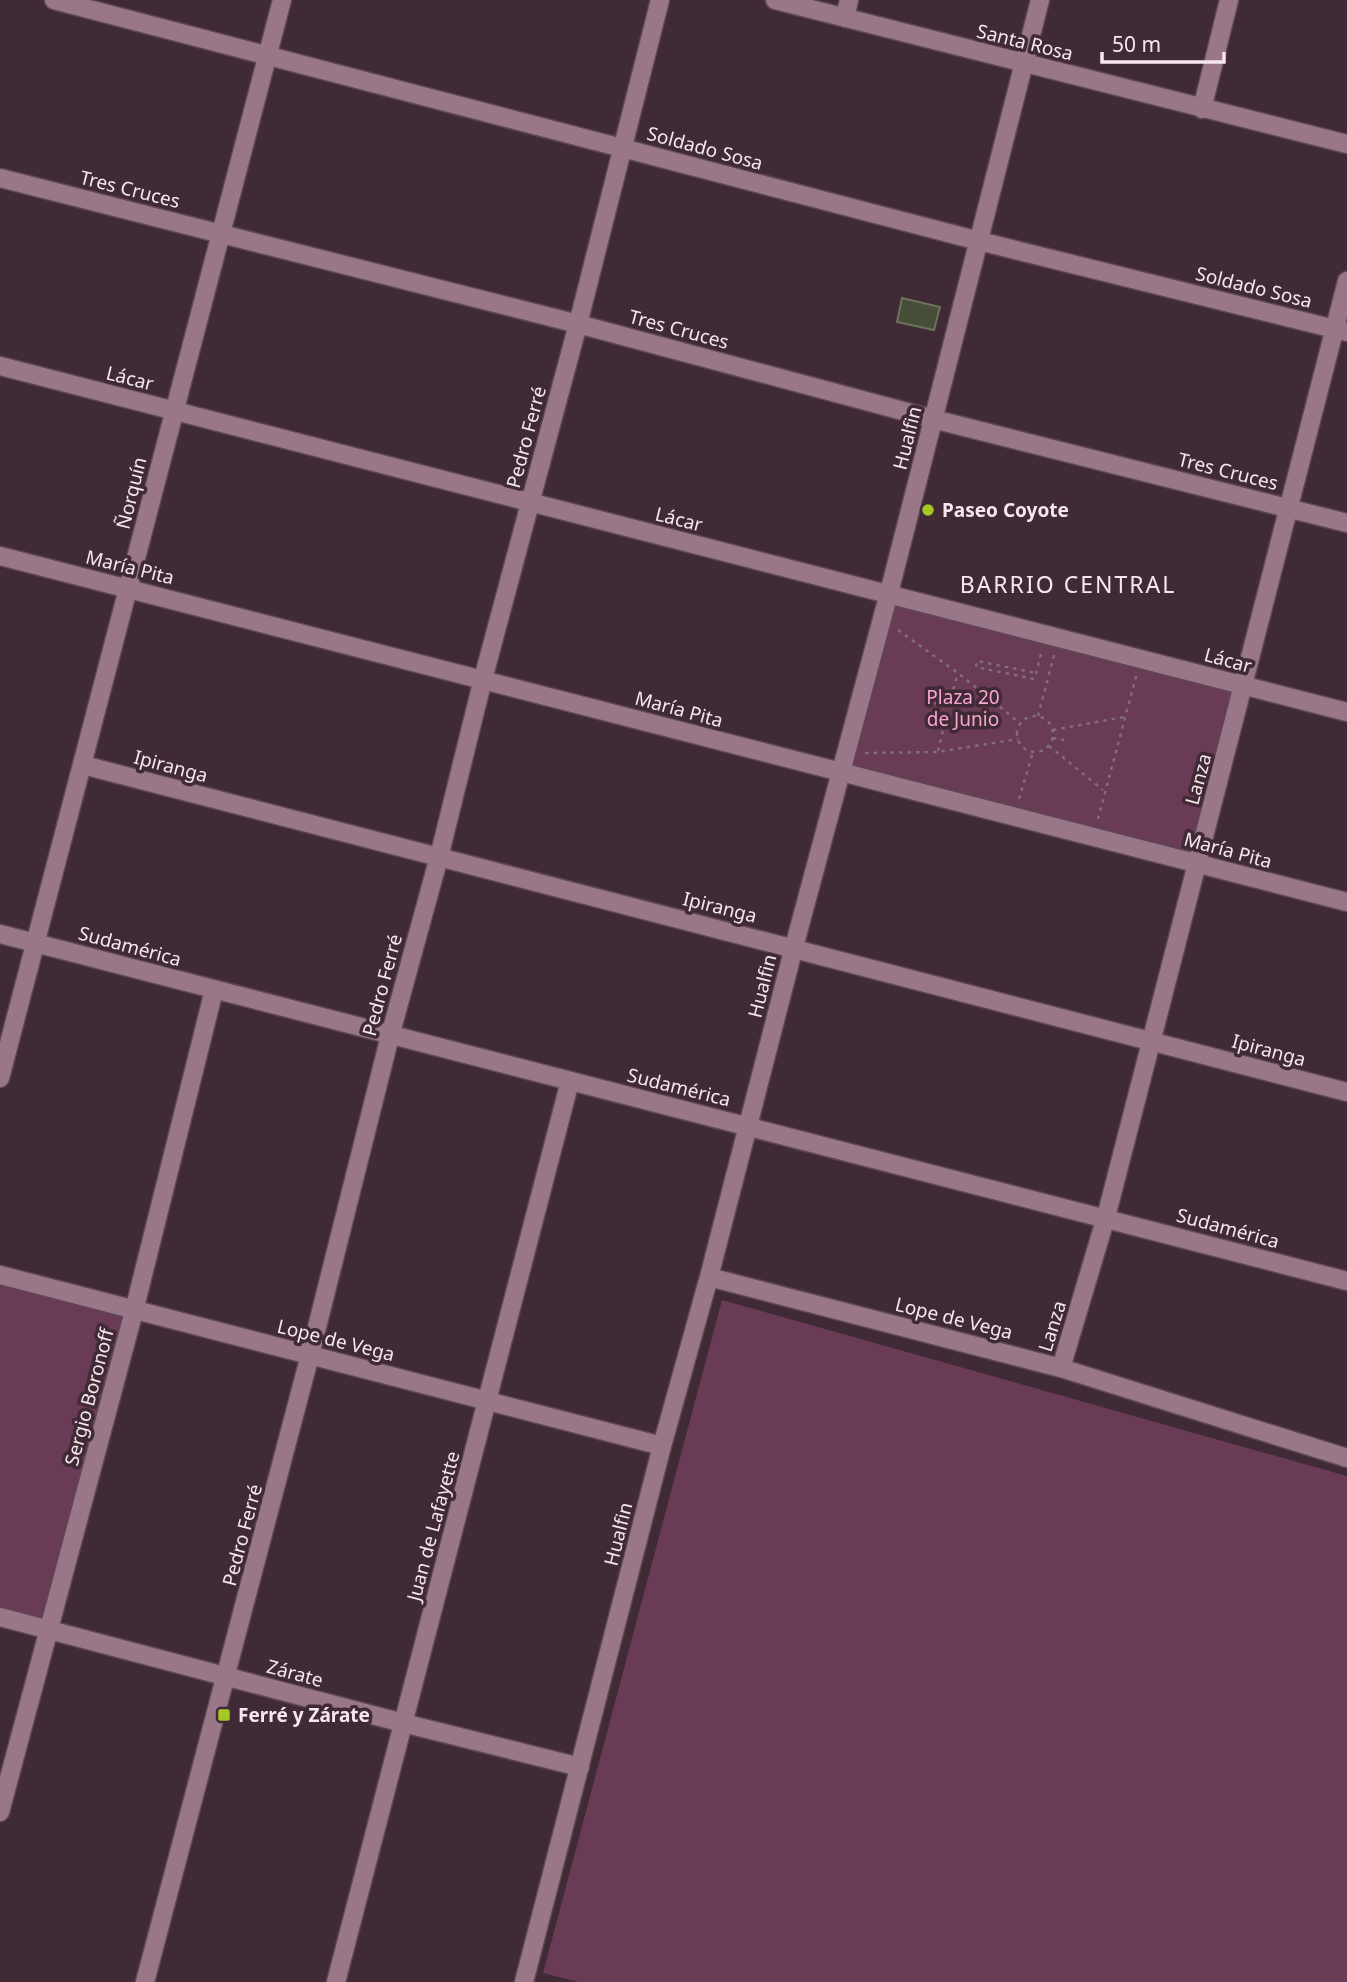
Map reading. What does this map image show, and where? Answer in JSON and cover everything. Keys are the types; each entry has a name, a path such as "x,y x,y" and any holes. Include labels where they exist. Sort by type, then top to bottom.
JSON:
{"street":[{"name":"Soldado Sosa","path":"54,0 979,241 1341,330"},
{"name":"Ñorquín","path":"0,1078 282,0"},
{"name":"Pedro Ferré","path":"145,1982 310,1355 483,679 624,149 660,0"},
{"name":"Santa Rosa","path":"775,0 1347,145"},
{"path":"845,18 849,0"},
{"name":"Hualfin","path":"524,1982 662,1446 847,753 1040,0"},
{"path":"1202,109 1229,0"},
{"name":"Tres Cruces","path":"0,178 1347,523"},
{"name":"Lanza","path":"1061,1367 1106,1217 1288,508 1341,330 1347,281"},
{"name":"Lácar","path":"0,366 1347,712"},
{"name":"María Pita","path":"0,556 1347,902"},
{"name":"Ipiranga","path":"83,765 1347,1092"},
{"name":"Sudamérica","path":"0,934 1347,1281"},
{"name":"Sergio Boronoff","path":"0,1812 134,1311 214,990"},
{"name":"Juan de Lafayette","path":"336,1982 570,1081"},
{"name":"Lope de Vega","path":"0,1275 662,1446"},
{"name":"Lope de Vega","path":"709,1277 1061,1367 1347,1458"},
{"name":"Zárate","path":"0,1617 580,1767"}],"path":[{"path":"882,618 958,673 1021,724"},
{"path":"1033,684 1051,638"},
{"path":"1038,716 1051,638"},
{"path":"1094,836 1141,659"},
{"path":"1034,679 976,667 977,661 1036,673"},
{"path":"951,699 958,673"},
{"path":"937,752 943,728 934,720 933,707 940,697 952,694"},
{"path":"1038,716 1048,721 1053,730 1049,746 1039,752 1024,748 1018,739 1021,724 1028,718 1038,716"},
{"path":"1053,730 1124,717"},
{"path":"1053,738 1063,740"},
{"path":"847,753 937,752 1018,739"},
{"path":"1049,746 1105,791"},
{"path":"1014,815 1033,752"}],"green space":[{"name":"Plaza 20 de Junio","path":"889,593 1244,686 1198,864 841,773"},
{"path":"0,1275 134,1311 50,1631 0,1617"},
{"path":"722,1300 1347,1476 1347,1982 578,1982 543,1973"}],"building":[{"path":"902,298 940,307 934,330 897,322"}],"place":[{"name":"Paseo Coyote","path":"928,510"},
{"name":"Ferré y Zárate","path":"224,1715"}],"district":[{"name":"BARRIO CENTRAL","path":"1068,584"}]}
